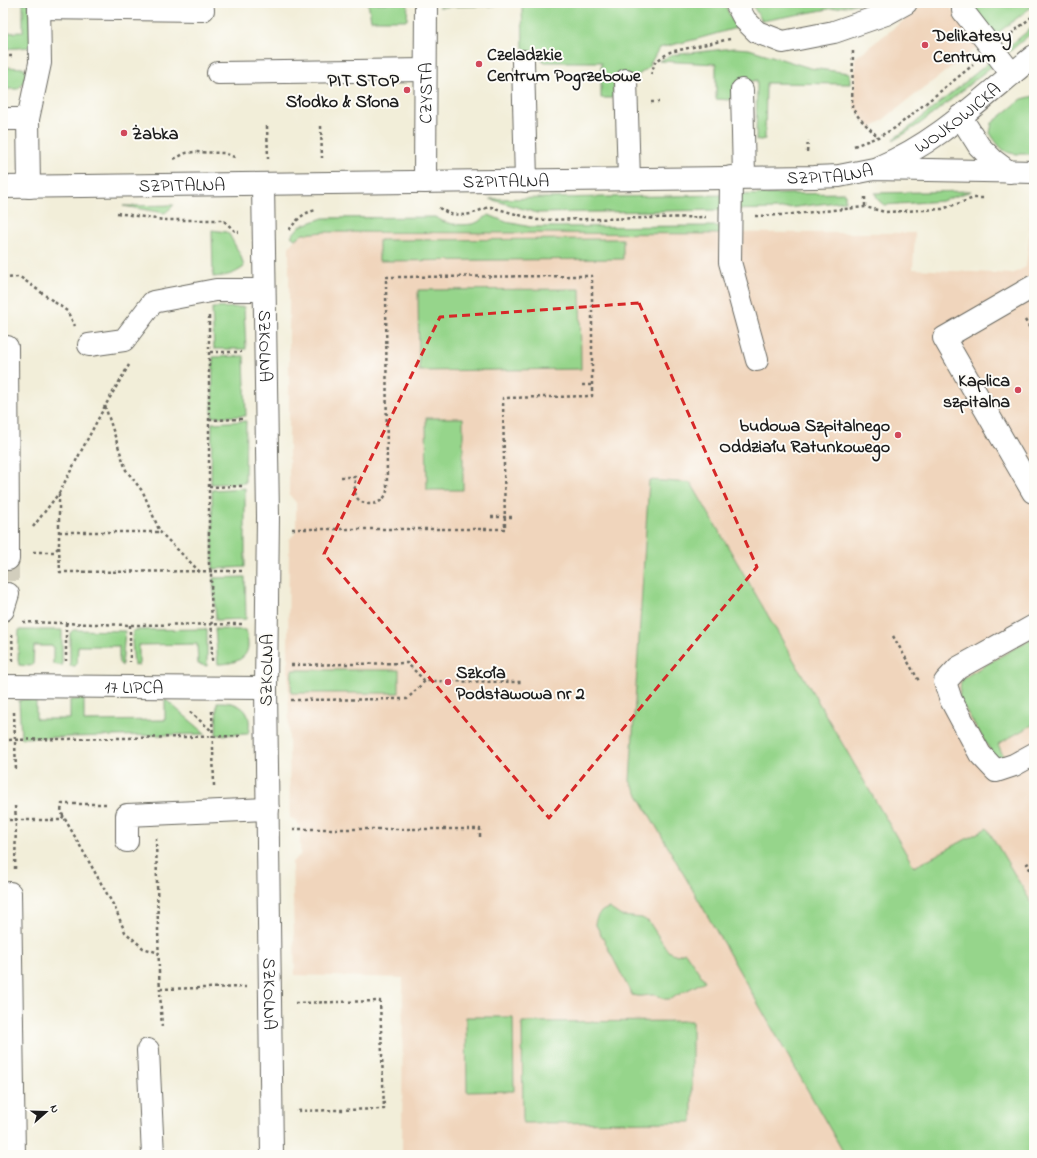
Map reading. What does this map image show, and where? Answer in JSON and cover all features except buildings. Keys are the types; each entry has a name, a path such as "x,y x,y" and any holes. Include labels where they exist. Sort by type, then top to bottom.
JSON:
{"street":[{"name":"CZYSTA","path":"425,182 426,3"},
{"path":"736,3 745,20 757,32 783,42 834,32 886,14 906,3"},
{"path":"963,3 963,11 1012,74"},
{"path":"29,188 28,119 40,62 39,6 143,6 203,10"},
{"name":"WOJKOWICKA","path":"874,169 911,152 960,116 1034,56"},
{"path":"523,61 526,181"},
{"path":"218,73 425,70"},
{"path":"626,80 629,179"},
{"path":"742,90 738,177 731,217 730,262 757,360"},
{"path":"960,116 979,146 993,160 1009,172"},
{"path":"3,119 28,119"},
{"name":"SZPITALNA","path":"3,187 29,188 839,176 874,169 1034,172"},
{"name":"SZKOLNA","path":"263,184 268,516 266,688 272,1155"},
{"path":"1033,492 944,338 1034,286"},
{"path":"89,345 124,340 153,302 216,290 264,290"},
{"path":"7,347 5,532 10,555"},
{"path":"1034,626 958,668 945,682 951,700 980,754 996,771 1014,765 1034,754"},
{"name":"17 LIPCA","path":"3,686 266,688"},
{"path":"127,841 127,815 268,809"},
{"path":"10,893 14,1155"},
{"path":"148,1050 153,1155"}],"path":[{"path":"863,142 888,132 902,122 1034,15"},
{"path":"854,25 852,108 860,119 878,137"},
{"path":"651,76 655,62 670,52 757,32"},
{"path":"649,96 649,102"},
{"path":"267,126 268,159"},
{"path":"321,126 322,158"},
{"path":"808,140 808,153"},
{"path":"437,207 450,214 459,215 471,214 491,207 537,220 731,217 782,215 865,207 885,212 942,209 974,198 988,198"},
{"path":"110,213 125,213 167,220 220,219 226,222 236,232 289,231 294,223 303,214 321,209"},
{"path":"290,529 505,529 503,398 592,396 592,276 386,277 387,490 385,497 373,504 365,504 359,501 355,495 355,477 341,476"},
{"path":"3,278 20,277 67,311 83,341 89,345"},
{"path":"209,312 209,566 211,572 212,737 214,788"},
{"path":"1022,315 1034,335"},
{"path":"210,352 241,352"},
{"path":"10,555 59,493 105,406 132,359"},
{"path":"582,385 592,385"},
{"path":"105,406 126,470 142,492 160,532 200,572"},
{"path":"209,420 249,419"},
{"path":"209,487 249,486"},
{"path":"59,493 60,572 248,571"},
{"path":"491,517 514,517"},
{"path":"59,532 160,532"},
{"path":"10,555 54,552 59,547"},
{"path":"10,609 66,623 246,624"},
{"path":"66,623 66,686"},
{"path":"130,624 130,687"},
{"path":"284,665 406,663 425,681 522,682"},
{"path":"284,700 407,699 425,681"},
{"path":"3,740 250,736"},
{"path":"16,740 16,771"},
{"path":"15,806 15,869"},
{"path":"3,820 60,820 64,815"},
{"path":"286,828 480,829 480,840"},
{"path":"156,835 162,1017"},
{"path":"1034,860 1027,864 1034,877"},
{"path":"160,989 246,987"},
{"path":"289,1003 380,1001 384,1109 290,1111"}],"highlighted area":[{"path":"639,303 757,567 549,818 324,554 440,317"}],"shaded area":[{"path":"926,3 947,3 981,44 871,129 854,106 855,58"},
{"path":"1030,214 1034,214 1034,1155 402,1155 403,978 295,975 292,862 300,855 300,829 297,821 290,818 288,657 289,540 296,532 296,503 289,494 289,247 295,239 303,234 324,232 915,233 913,269 1012,274 1026,267"}],"green space":[{"path":"23,3 29,3 33,47 3,49 3,33 23,32"},
{"path":"368,3 408,3 407,20 371,20"},
{"path":"440,3 724,3 736,28 659,48 648,68 637,76 616,78 612,98 601,98 601,62 545,62 523,48 522,5 439,7"},
{"path":"751,3 862,3 762,21"},
{"path":"969,3 1034,3 1034,5 990,39"},
{"path":"1034,26 1034,31 1009,52 1003,51"},
{"path":"734,48 749,49 810,68 850,73 850,84 766,83 765,139 756,141 757,80 734,86 730,100 716,99 716,64 659,61 672,55"},
{"path":"992,60 992,66 944,105 920,124 894,140 893,139 909,128"},
{"path":"3,67 25,68 26,76 18,89 3,89"},
{"path":"1034,96 1034,154 1018,154 1003,150 990,133 992,123 1022,99"},
{"path":"971,191 942,201 884,205 878,200 875,193"},
{"path":"845,193 845,201 780,209 537,213 490,199"},
{"path":"174,205 165,213 123,206"},
{"path":"489,215 506,222 531,227 719,226 720,234 324,232 303,234 295,239 291,236 300,226 323,218 435,217 452,224 467,225 479,222"},
{"path":"212,230 226,232 229,234 241,256 244,267 229,275 213,277"},
{"path":"623,239 623,259 379,261 379,240"},
{"path":"580,289 581,369 419,371 418,290"},
{"path":"244,307 246,349 214,349 212,308"},
{"path":"244,356 246,416 212,417 213,357"},
{"path":"426,418 463,418 463,490 427,490"},
{"path":"246,421 245,483 211,484 212,423"},
{"path":"649,480 691,483 914,867 987,828 1034,907 1034,1155 845,1155 630,781"},
{"path":"245,488 245,567 213,569 212,490"},
{"path":"245,577 246,619 216,620 213,578"},
{"path":"215,629 246,630 248,646 245,655 237,661 218,664"},
{"path":"19,630 62,630 62,666 53,664 53,646 34,646 33,664 30,666 19,665"},
{"path":"73,630 125,631 122,666 119,663 119,646 78,646 77,664 75,666 70,666 70,633"},
{"path":"135,630 207,630 207,666 198,664 197,644 139,645 139,665 134,666 132,641 133,632"},
{"path":"1034,637 1034,724 998,744 1004,758 995,758 959,699 961,681 970,674"},
{"path":"292,670 399,670 399,693 291,693"},
{"path":"24,699 36,700 36,719 70,719 70,700 84,699 84,721 165,720 165,699 206,734 21,738 19,701"},
{"path":"217,702 238,705 247,713 249,719 248,734 216,735"},
{"path":"609,908 621,916 642,918 649,922 668,951 677,955 685,952 705,981 670,999 664,999 657,995 632,995 595,923 599,914 603,910"},
{"path":"466,1017 513,1017 514,1091 467,1092"},
{"path":"692,1021 692,1122 523,1123 522,1022"}],"tunnel":[{"path":"8,559 8,594"}],"place":[{"name":"Delikatesy Centrum","path":"925,45"},
{"name":"Czeladzkie Centrum Pogrzebowe","path":"479,64"},
{"name":"PIT STOP Słodko & Słona","path":"407,90"},
{"name":"Żabka","path":"124,133"},
{"name":"Kaplica szpitalna","path":"1018,390"},
{"name":"budowa Szpitalnego Oddziału Ratunkowego","path":"898,435"},
{"name":"Szkoła Podstawowa nr 2","path":"448,682"}]}
